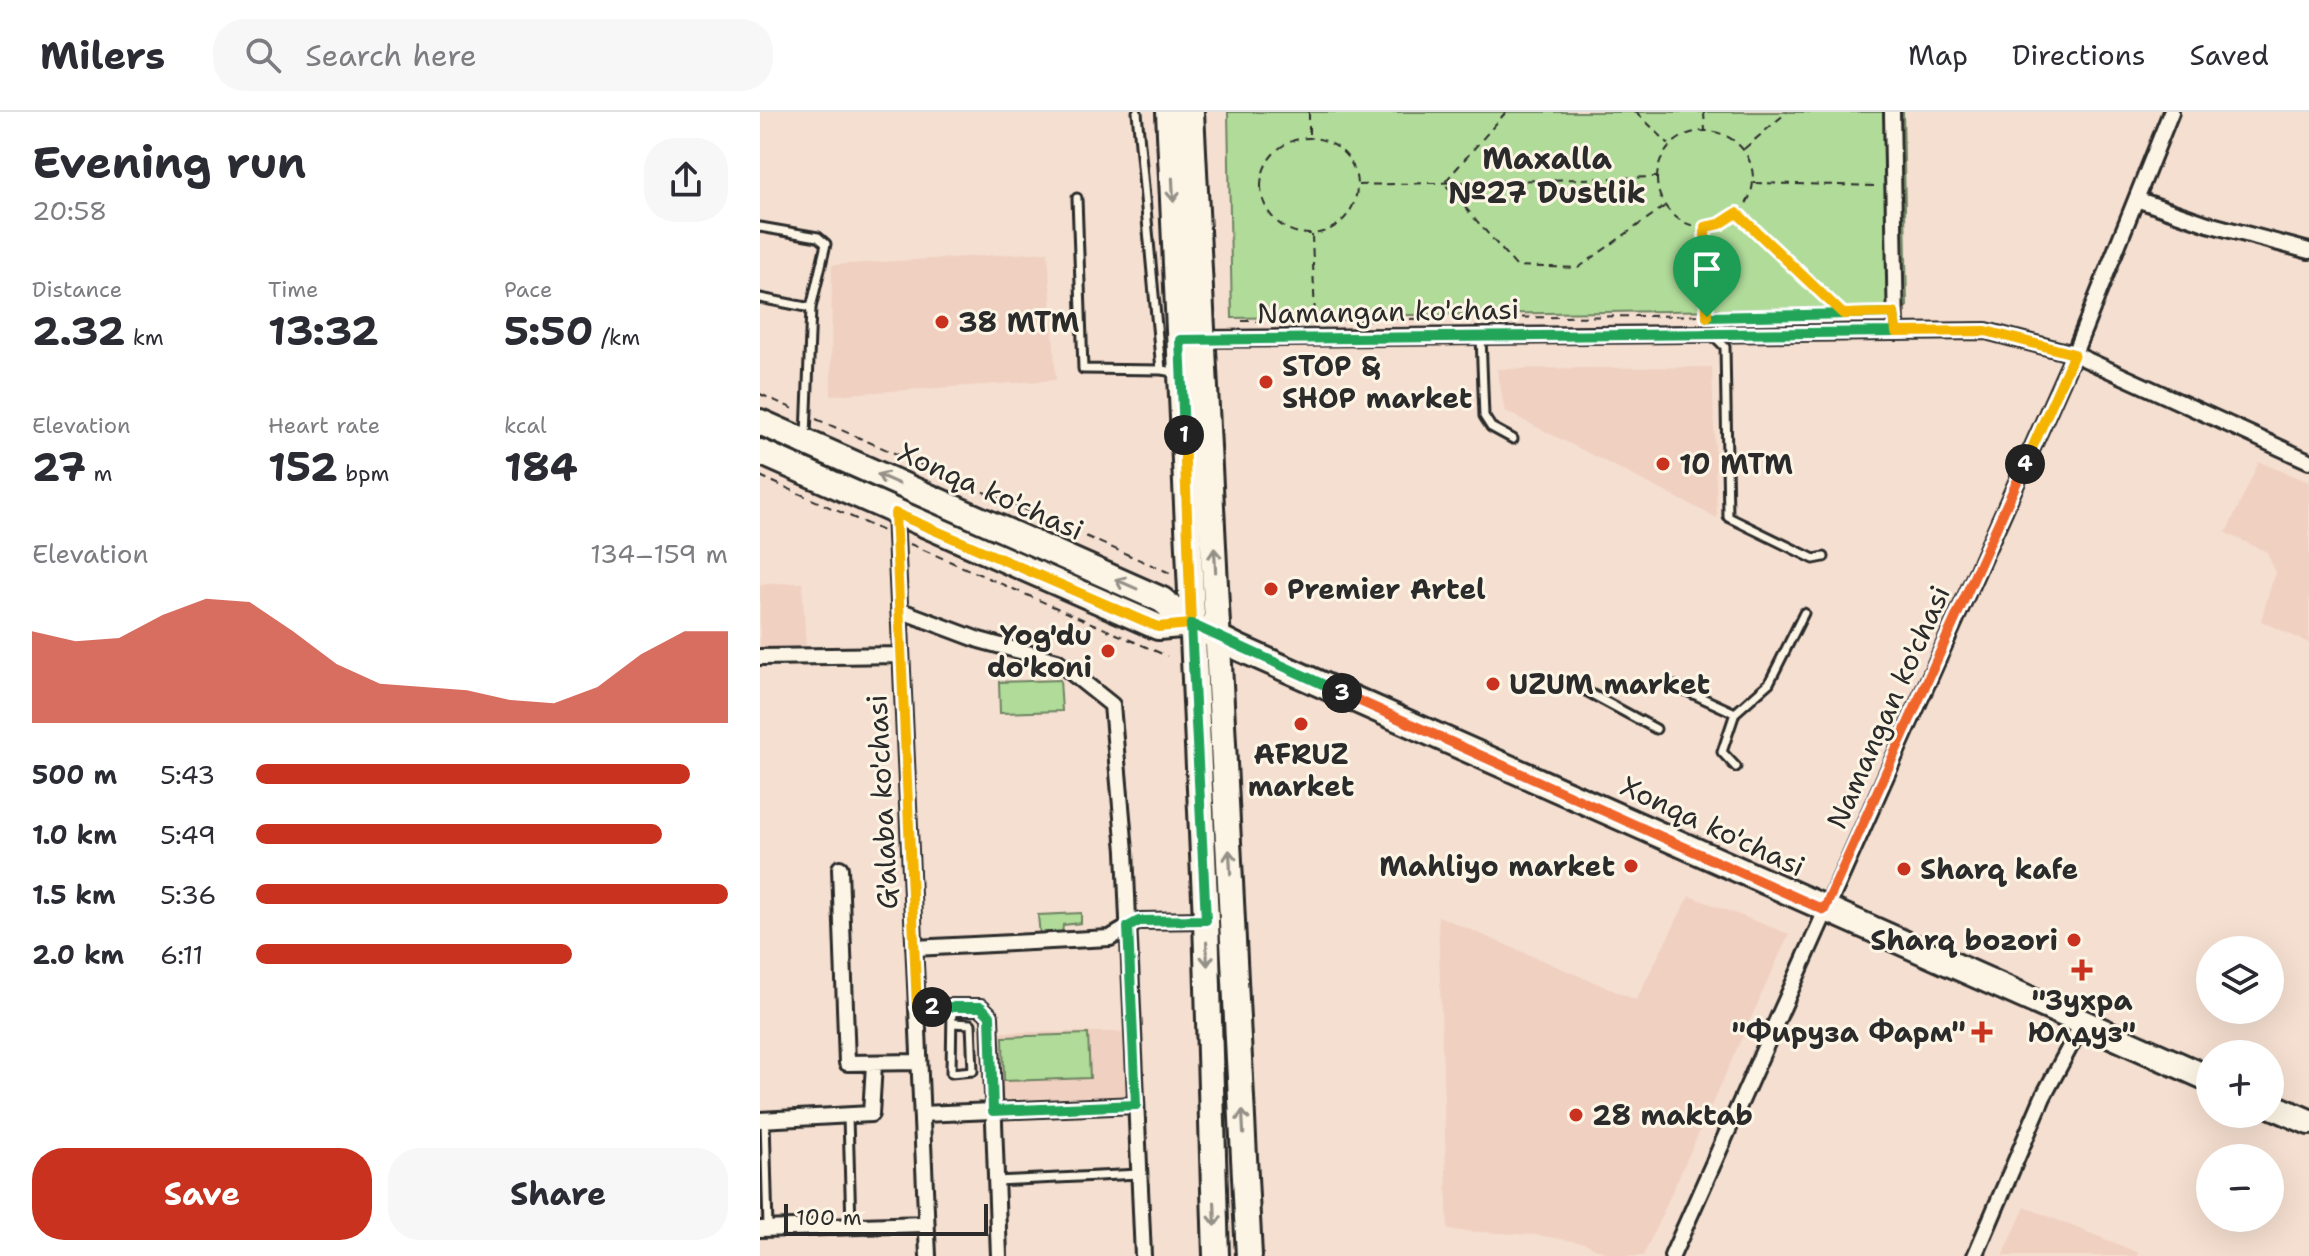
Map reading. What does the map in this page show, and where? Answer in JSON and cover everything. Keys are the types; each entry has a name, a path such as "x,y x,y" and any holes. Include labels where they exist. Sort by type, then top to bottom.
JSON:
{"main road":[{"path":"1169,112 1219,638 1249,1256"},
{"path":"1191,112 1192,339 1171,371 1191,624 1206,920 1216,1256"},
{"name":"Xonqa ko'chasi","path":"760,422 1162,600 1191,624 1219,638 1604,808 1824,910 2196,1073"},
{"name":"Xonqa ko'chasi","path":"760,452 896,526 1158,627 1191,624"},
{"path":"2284,1111 2309,1122"}],"street":[{"path":"1892,112 1896,332"},
{"name":"Namangan ko'chasi","path":"1672,1256 2074,354 2171,112"},
{"path":"2136,199 2208,224 2309,251"},
{"name":"Namangan ko'chasi","path":"1192,339 1986,331 2074,354 2309,461"},
{"name":"G'alaba ko'chasi","path":"896,526 928,1256"},
{"path":"899,610 979,640 1057,661 1112,705 1128,927 1143,1256"},
{"name":"G'alaba ko'chasi","path":"760,657 901,655"},
{"name":"G'alaba ko'chasi","path":"840,868 847,1063 919,1062"},
{"name":"G'alaba ko'chasi","path":"914,948 1110,938 1139,921 1206,920"},
{"path":"917,1007 981,1007 990,1016 999,1256"},
{"path":"1975,1256 2043,1097 2082,1024"},
{"path":"763,1120 848,1116 873,1111 874,1064"},
{"path":"922,1114 1136,1105"},
{"path":"764,1229 926,1224"}],"lane":[{"path":"1077,198 1083,369 1171,371 1137,112"},
{"path":"760,227 824,240 826,250 811,308 806,443"},
{"path":"760,298 811,308"},
{"path":"1712,334 1725,347 1728,517 1814,559 1824,557"},
{"path":"1481,336 1484,416 1491,427 1513,439"},
{"path":"1736,767 1722,752 1735,713 1769,683 1804,613"},
{"path":"1571,683 1656,729"},
{"path":"1676,686 1735,713"},
{"path":"952,1007 951,1073 973,1071 971,1024 952,1023"},
{"path":"848,1116 851,1227"},
{"path":"763,1120 764,1229"},
{"path":"996,1181 1139,1174"}],"path":[{"path":"1309,112 1309,138"},
{"path":"1444,183 1506,112"},
{"path":"1636,112 1671,145"},
{"path":"1704,112 1705,131"},
{"path":"1744,150 1787,112"},
{"path":"1705,131 1733,140 1744,150 1750,163 1752,183 1751,193 1737,213 1720,224 1705,227 1676,217 1665,206 1657,177 1659,163 1671,145 1690,133 1705,131"},
{"path":"1309,138 1325,140 1340,149 1351,161 1357,185 1352,209 1342,222 1312,234 1282,226 1271,216 1261,187 1270,158 1294,140 1309,138"},
{"path":"1357,185 1657,177"},
{"path":"1444,183 1516,266 1578,268 1665,206"},
{"path":"1752,183 1892,186"},
{"path":"1737,213 1843,314"},
{"path":"1705,227 1707,317"},
{"path":"1312,234 1315,320"},
{"path":"1242,321 1894,313"},
{"path":"760,394 1172,573"},
{"path":"760,476 896,526 1167,656"}],"shaded area":[{"name":"38 MTM","path":"1048,252 1056,380 831,395 832,265"},
{"name":"10 MTM","path":"1712,367 1717,518 1505,411 1497,369"},
{"path":"2259,462 2309,482 2309,643 2261,621 2275,572 2267,552 2226,533"},
{"path":"802,583 806,649 760,651 760,584"},
{"name":"28 maktab","path":"1689,896 1789,934 1643,1256 1612,1256 1585,1243 1536,1235 1448,1230 1438,916 1636,1000"},
{"path":"998,1032 1127,1032 1129,1095 1000,1100"},
{"path":"2025,1207 2139,1253 2138,1256 2003,1256"}],"green space":[{"path":"1228,112 1903,112 1907,307 1232,318"},
{"path":"1060,680 1062,711 1000,713 999,682"},
{"path":"1081,913 1081,923 1063,925 1062,935 1040,936 1038,915"},
{"path":"1088,1034 1090,1078 1004,1081 1003,1037"}],"place":[{"name":"38 MTM","path":"942,322"},
{"name":"STOP & SHOP market","path":"1266,382"},
{"name":"10 MTM","path":"1663,464"},
{"name":"Premier Artel","path":"1271,589"},
{"name":"Yog'du do'koni","path":"1108,651"},
{"name":"UZUM market","path":"1493,684"},
{"name":"AFRUZ market","path":"1301,724"},
{"name":"Mahliyo market","path":"1631,866"},
{"name":"Sharq kafe","path":"1904,869"},
{"name":"Sharq bozori","path":"2074,940"},
{"name":"\"Зухра Юлдуз\"","path":"2082,970"},
{"name":"\"Фируза Фарм\"","path":"1982,1032"},
{"name":"28 maktab","path":"1576,1115"}],"district":[{"name":"Maxalla №27 Dustlik","path":"1547,176"}],"route":[{"path":"1707,317 1705,227 1734,218 1737,213 1843,314 1894,313 1896,332 1986,331 2074,354 1824,910 1191,624 1206,920 1139,921 1128,927 1136,1105 993,1111 990,1016 981,1007 917,1007 895,513 1158,627 1191,624 1180,340 1896,332 1894,313 1707,317"}]}
